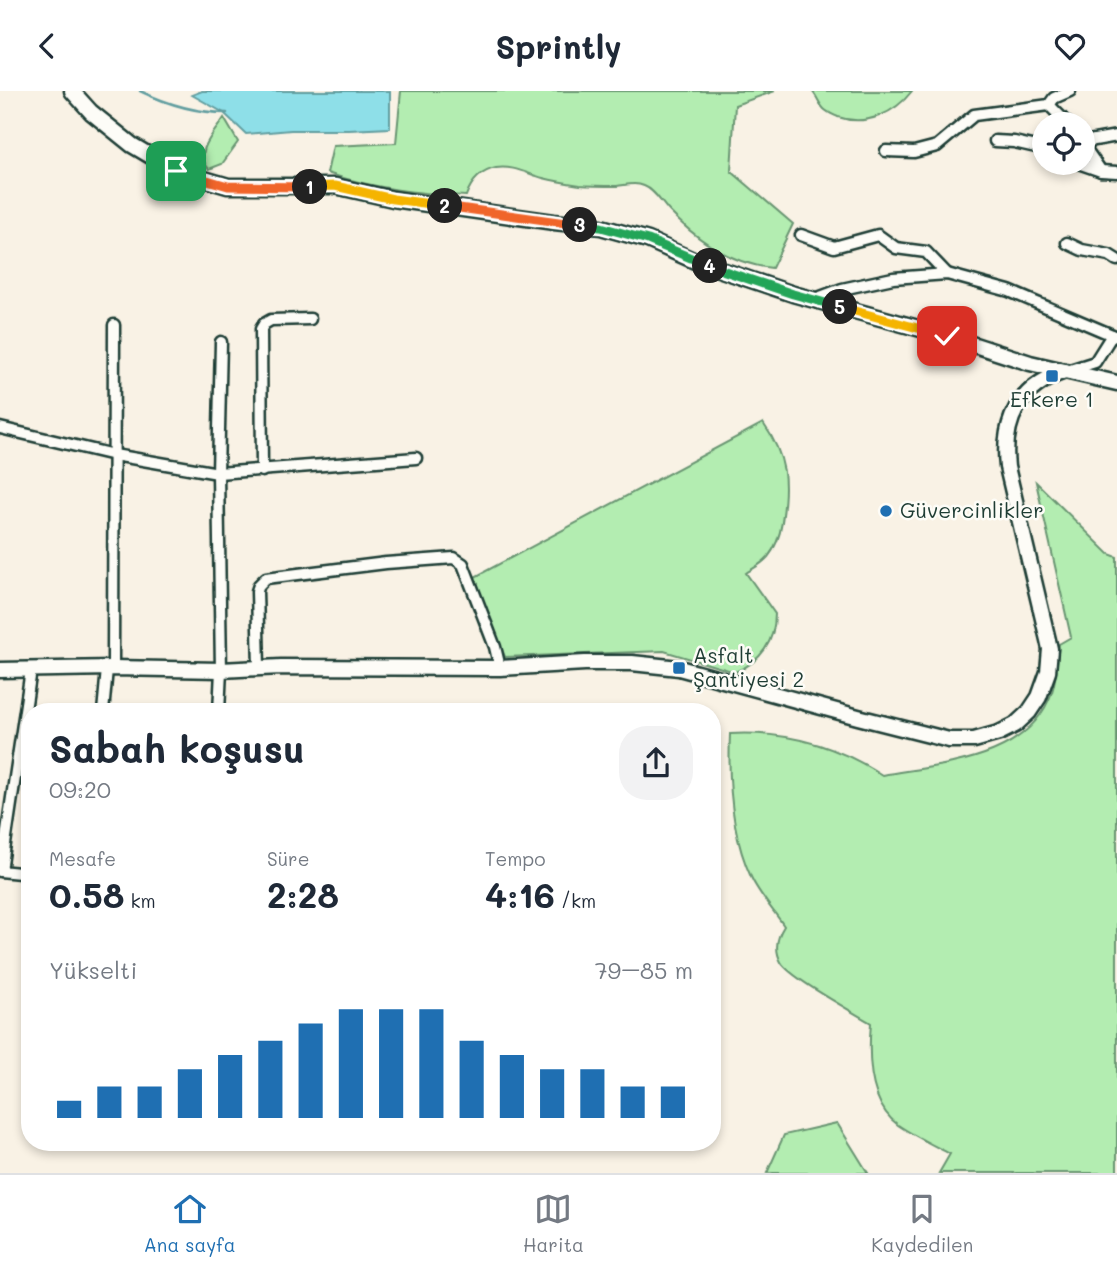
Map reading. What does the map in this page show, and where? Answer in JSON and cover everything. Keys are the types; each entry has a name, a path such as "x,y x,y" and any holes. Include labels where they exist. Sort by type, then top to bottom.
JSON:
{"street":[{"path":"72,91 91,112 132,145 176,171 228,186 335,186 393,199 601,227 648,240 745,279 947,336 1030,363 1117,383"},
{"path":"886,151 914,152 937,146 974,115 1049,105 1054,98 1070,91"},
{"path":"1049,105 1056,112"},
{"path":"1095,140 1117,136"},
{"path":"995,141 1032,146"},
{"path":"1095,162 1101,171"},
{"path":"1095,169 1117,172"},
{"path":"801,235 834,247 878,235 896,248 926,252 947,274"},
{"path":"1067,243 1082,250 1109,255 1117,260"},
{"path":"0,670 500,668 632,663 679,668 949,740 974,740 999,733 1015,725 1029,712 1039,697 1048,672 1050,649 1007,467 1005,447 1008,426 1016,407 1032,388 1052,376 1095,362 1115,336 1009,292 947,274 894,278 842,289 815,300"},
{"path":"262,471 261,329 271,320 310,319"},
{"path":"104,703 110,669 114,325"},
{"path":"219,703 218,473 221,342"},
{"path":"0,428 114,455 218,473 416,458"},
{"path":"259,667 257,591 266,578 386,563 454,558 463,564 495,647 500,668"},
{"path":"26,703 31,670"},
{"path":"21,735 0,871 21,873"}],"green space":[{"path":"401,91 775,91 735,105 731,171 793,224 772,268 743,262 716,249 692,232 652,191 641,185 580,185 502,167 481,174 466,196 396,189 327,173 333,146 396,143"},
{"path":"812,91 912,91 888,112 869,119 849,120 827,112"},
{"path":"224,118 238,142 222,164 209,169 203,156 204,150"},
{"path":"763,423 781,459 785,494 776,545 766,559 746,573 775,614 769,642 752,663 735,672 664,651 505,657 473,578"},
{"path":"1036,482 1109,554 1117,557 1117,1173 939,1173 950,1154 898,1125 888,1116 875,1092 870,1064 871,1023 808,985 781,962 777,943 784,926 754,883 739,843 730,789 730,734 771,735 810,742 847,756 882,775 981,755 1004,746 1024,733 1040,715 1052,692 1059,644 1071,637"},
{"path":"837,1123 868,1173 767,1173 784,1135"}],"water":[{"path":"202,91 390,91 390,128 291,130 246,134 224,113 192,95"}],"waterway":[{"path":"140,91 182,107 227,113"}],"place":[{"name":"Efkere 1","path":"1052,376"},
{"name":"Güvercinlikler","path":"886,511"},
{"name":"Asfalt Şantiyesi 2","path":"679,668"}],"route":[{"path":"176,171 228,186 335,186 393,199 601,227 648,240 745,279 947,336"}]}
